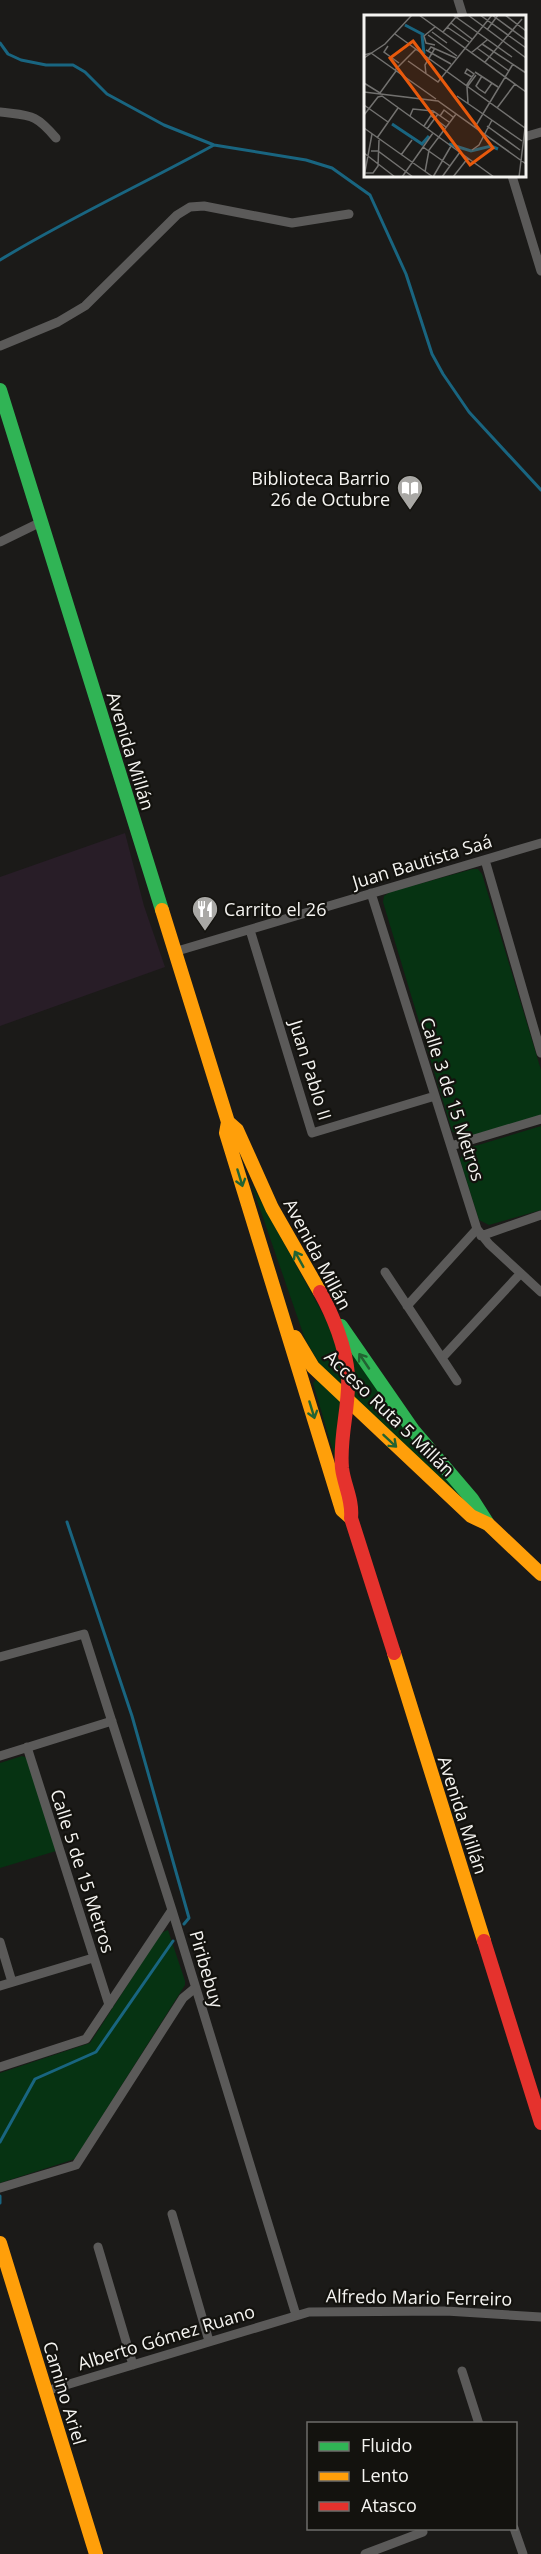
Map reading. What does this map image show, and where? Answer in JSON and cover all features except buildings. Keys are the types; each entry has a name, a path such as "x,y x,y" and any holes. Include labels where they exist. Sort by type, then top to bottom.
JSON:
{"main road":[{"name":"Avenida Millán","path":"0,390 228,1122 226,1133 342,1510 351,1518"},
{"name":"Avenida Millán","path":"228,1122 237,1130 272,1208 330,1309 344,1353 348,1375 341,1441 342,1470 352,1507 351,1518 541,2124"},
{"name":"Acceso Ruta 5 Millán","path":"330,1309 384,1390 439,1463 480,1509 488,1524"},
{"name":"Acceso Ruta 5 Millán","path":"282,1314 313,1367 471,1516 488,1524 541,1574"},
{"name":"Camino Ariel","path":"0,2243 96,2554"}],"street":[{"path":"458,0 463,15"},
{"path":"0,112 30,115 43,123 56,138"},
{"path":"526,137 541,132"},
{"path":"512,177 541,271"},
{"path":"0,346 58,322 85,306 160,230 190,207 204,206 292,223 349,213"},
{"path":"0,542 41,522"},
{"name":"Juan Bautista Saá","path":"174,952 541,843"},
{"path":"485,860 541,1053"},
{"name":"Calle 3 de 15 Metros","path":"371,893 479,1232 537,1289"},
{"name":"Juan Pablo II","path":"250,930 312,1133 435,1096"},
{"path":"451,1146 541,1119"},
{"path":"407,1306 479,1232 541,1215"},
{"path":"385,1272 457,1381"},
{"path":"442,1358 520,1274"},
{"path":"537,1289 541,1278"},
{"name":"Piribebuy","path":"0,1658 84,1634 172,1910 296,2315"},
{"path":"0,1756 112,1721"},
{"name":"Calle 5 de 15 Metros","path":"27,1747 109,2005"},
{"path":"0,2067 86,2039 172,1910"},
{"path":"0,1942 12,1982"},
{"path":"0,1986 93,1958"},
{"path":"0,2188 76,2166 183,1998 195,1988"},
{"path":"172,2214 209,2341"},
{"path":"98,2247 133,2365"},
{"name":"Alfredo Mario Ferreiro","path":"296,2315 309,2312 446,2311 541,2316"},
{"name":"Alberto Gómez Ruano","path":"45,2391 296,2315"},
{"path":"462,2371 478,2422"},
{"path":"514,2530 523,2554"},
{"path":"365,2554 423,2532"}],"shaded area":[{"path":"125,833 144,906 165,967 0,1026 0,877"}],"green space":[{"path":"478,869 482,874 541,1070 541,1115 464,1139 452,1131 383,902 384,896 390,892"},
{"path":"541,1126 541,1210 489,1225 479,1220 460,1160 465,1149"},
{"path":"251,1183 334,1334 338,1344 343,1390 320,1365 305,1339"},
{"path":"347,1345 469,1506 352,1397 354,1376"},
{"path":"317,1379 343,1402 335,1458 313,1383"},
{"path":"22,1756 27,1758 56,1851 0,1868 0,1763"},
{"path":"168,1930 185,1985 75,2159 0,2183 0,2073 90,2043 161,1933"}],"waterway":[{"path":"0,43 8,54 21,60 46,65 73,65 85,72 107,94 164,125 214,145 306,160 332,168 370,195 406,274 432,354 443,374 469,412 541,490"},
{"path":"0,260 214,145"},
{"path":"67,1522 132,1716 189,1918 184,1924"},
{"path":"0,2142 35,2079 96,2052 173,1941"},
{"path":"0,2196 0,2203"}],"traffic: fast":[{"path":"0,390 162,910"},
{"path":"341,1326 413,1430 472,1499 488,1524"}],"traffic: slow":[{"path":"162,910 228,1122 237,1130 272,1208 320,1292"},
{"path":"228,1122 226,1133 342,1510 351,1518"},
{"path":"295,1337 313,1367 471,1516 488,1524 541,1574"},
{"path":"394,1653 484,1941"},
{"path":"0,2243 96,2554"}],"traffic: jam":[{"path":"320,1292 338,1332 347,1365 348,1387 341,1456 351,1505 351,1518 394,1653"},
{"path":"484,1941 541,2123"}],"place":[{"name":"Biblioteca Barrio 26 de Octubre","path":"410,511"},
{"name":"Carrito el 26","path":"205,932"}]}
